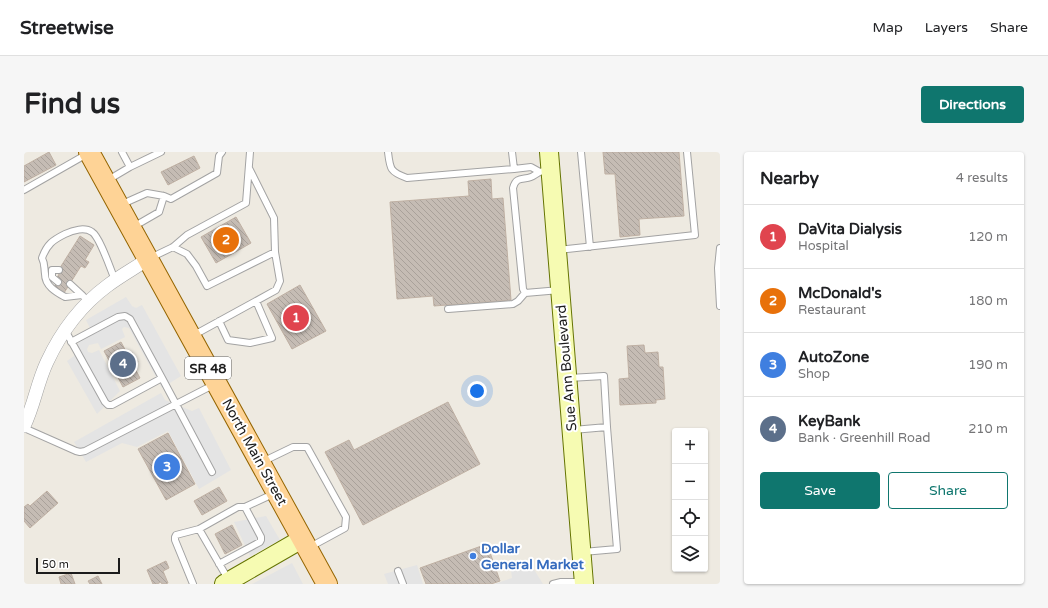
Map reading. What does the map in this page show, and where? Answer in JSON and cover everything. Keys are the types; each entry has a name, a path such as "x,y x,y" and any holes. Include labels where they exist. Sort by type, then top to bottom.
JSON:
{"main road":[{"name":"North Main Street","path":"89,152 327,584"}],"street":[{"name":"Sue Ann Boulevard","path":"549,152 545,171 557,250 584,583"},
{"path":"24,427 47,362 85,298 148,259"},
{"path":"226,582 305,544"}],"lane":[{"path":"24,190 89,152"},
{"path":"122,152 130,167"},
{"path":"105,181 160,152"},
{"path":"119,206 147,193 164,196 171,199 217,173 219,156 222,152"},
{"path":"148,259 173,246 186,235 246,203 250,152"},
{"path":"388,152 390,167 396,174 407,178 530,167 545,171"},
{"path":"512,152 514,169"},
{"path":"581,152 590,247"},
{"path":"557,250 695,235 686,152"},
{"path":"191,337 276,290 280,281 275,252 274,218 249,168"},
{"path":"525,293 523,289 513,188 514,183 520,179 532,177 545,171"},
{"path":"131,228 159,212 164,196"},
{"path":"52,270 52,277 58,276 52,270 45,264 42,258 45,249 55,239 71,230 86,229 94,233 98,239 115,280"},
{"path":"173,246 187,254 196,266 207,286 275,252"},
{"path":"720,248 718,268 720,306"},
{"path":"45,264 45,276 48,285 55,291 65,297 85,298"},
{"path":"76,290 70,284 85,298"},
{"path":"448,309 513,304 525,293 560,290"},
{"path":"219,321 228,340 250,343 272,338 256,302"},
{"path":"72,342 118,317 125,316 130,319 212,472"},
{"path":"65,330 108,405 112,405 162,378"},
{"path":"567,378 604,376 617,548 581,552"},
{"path":"24,427 76,451 85,451 217,383"},
{"path":"572,431 607,427"},
{"path":"261,463 293,447 306,447 346,517 345,528 305,544"},
{"path":"194,584 175,540 176,535 199,529 238,507 245,508 277,492"},
{"path":"219,564 260,542 261,540 261,537 245,508"},
{"path":"199,529 219,564 226,582"},
{"path":"398,571 403,584"},
{"path":"553,584 562,582 584,583"}],"shaded area":[{"path":"126,297 132,306 136,308 142,305 181,376 162,388 129,328 124,327 122,329 125,337 101,349 98,343 89,345 87,349 88,352 92,353 99,350 120,391 97,414 67,361 74,356 81,335 90,328 86,320"},
{"path":"161,393 165,400 192,411 199,408 231,470 199,489 168,431 137,447 122,443 86,462 74,442"},
{"path":"266,516 280,540 250,556 234,522"},
{"path":"292,563 303,584 252,584"},
{"path":"530,563 543,584 494,584 512,578 511,571"},
{"path":"417,565 423,584 388,584 384,574"}],"building":[{"path":"49,152 56,165 24,182 24,166"},
{"path":"603,152 679,152 684,216 639,219 640,235 620,237 615,174 605,174"},
{"path":"194,156 200,168 168,185 161,172"},
{"path":"491,179 492,199 503,198 511,300 434,306 433,296 397,299 390,202 469,196 468,181"},
{"path":"236,217 251,243 216,263 201,237"},
{"path":"80,236 94,245 85,260 89,262 85,268 81,266 64,293 54,287 59,279 57,278 60,272 58,271"},
{"path":"300,285 326,331 292,349 267,304"},
{"path":"121,342 128,355 132,352 138,362 133,365 140,378 123,387 104,351"},
{"path":"644,345 645,353 658,352 659,367 663,367 665,399 656,400 656,403 620,405 619,379 629,378 627,346"},
{"path":"448,402 480,464 363,525 325,452 349,440 354,450"},
{"path":"168,433 195,484 166,500 138,449"},
{"path":"219,487 227,501 202,515 194,501"},
{"path":"47,491 58,503 30,528 24,521 24,507 28,504 30,506"},
{"path":"232,525 242,545 225,554 215,534"},
{"name":"Dollar General Market","path":"487,544 500,581 491,584 426,584 420,568"},
{"path":"166,561 169,568 163,571 168,583 162,584 161,582 153,584 147,570"},
{"path":"71,573 75,584 61,584 59,577"},
{"path":"98,576 102,584 90,584 88,581"}],"place":[{"name":"McDonald's","path":"226,240"},
{"name":"DaVita Dialysis","path":"296,318"},
{"name":"KeyBank","path":"123,364"},
{"name":"AutoZone","path":"167,467"},
{"name":"Dollar General Market","path":"473,556"}]}
